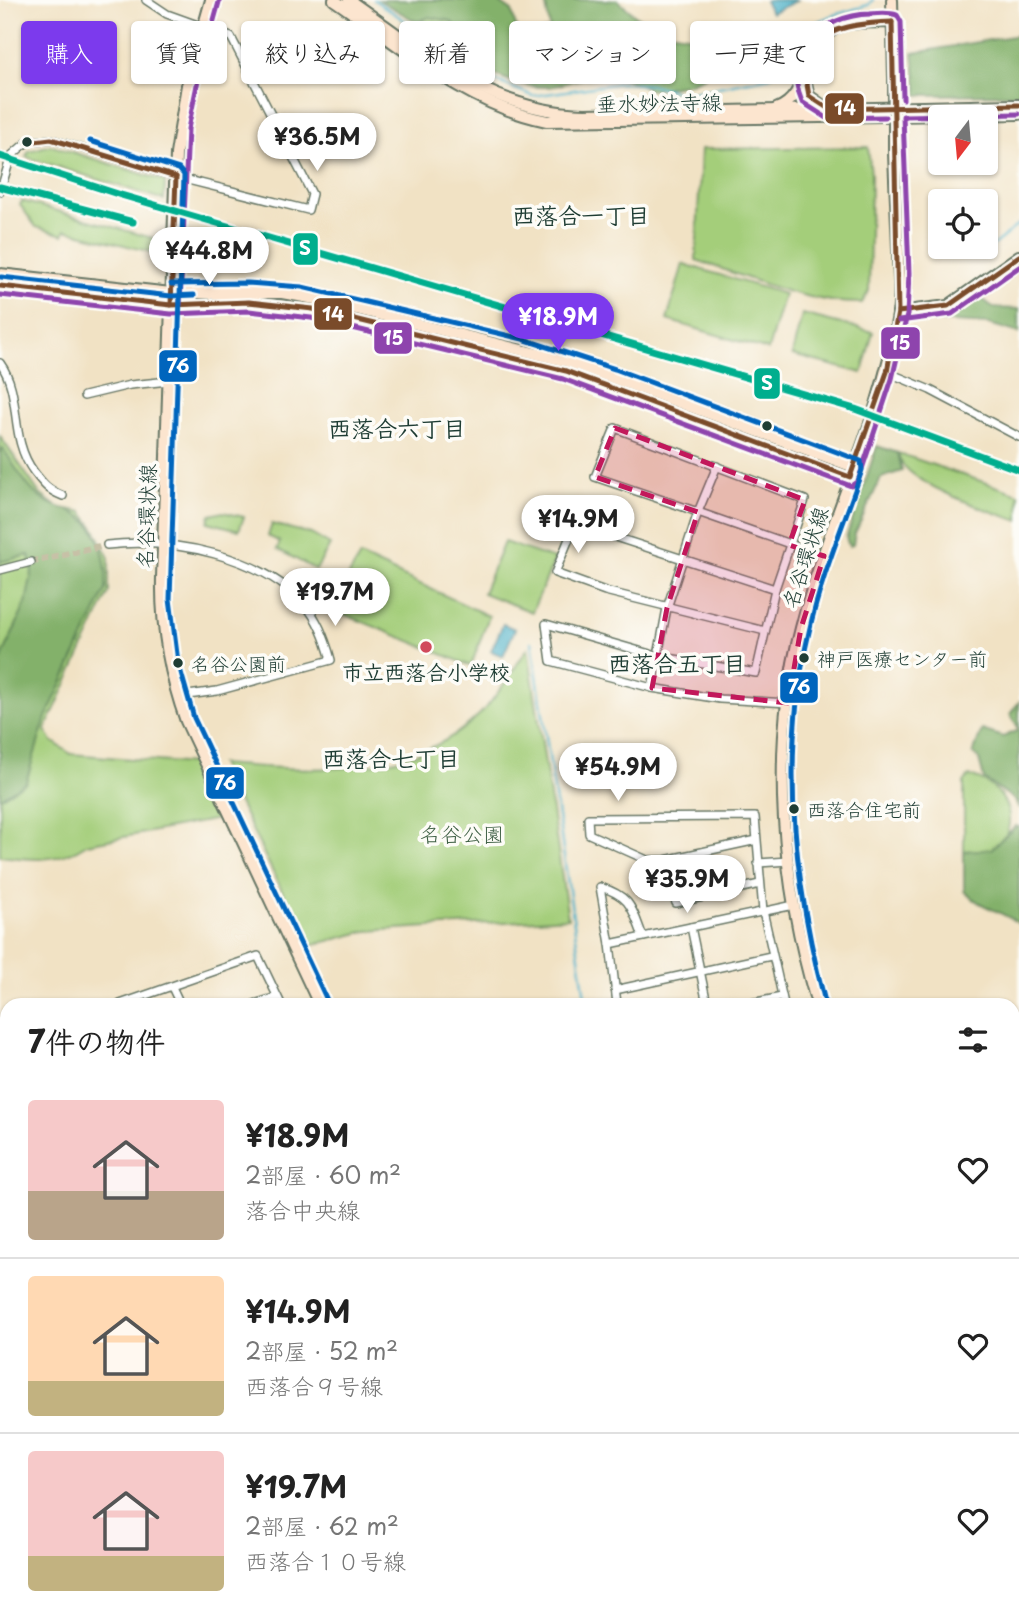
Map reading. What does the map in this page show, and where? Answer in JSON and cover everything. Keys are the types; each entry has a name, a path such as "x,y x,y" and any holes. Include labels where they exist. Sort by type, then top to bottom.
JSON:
{"street":[{"path":"146,0 167,14 188,21"},
{"name":"名谷環状線","path":"205,21 211,0"},
{"name":"垂水妙法寺線","path":"334,0 478,97 517,115 547,121 609,123 1018,112"},
{"name":"垂水妙法寺線","path":"349,0 480,88 531,109 585,114 828,109 1018,112"},
{"name":"名谷環状線","path":"816,998 794,905 789,861 784,770 788,703 801,628 887,372 898,312 892,0"},
{"path":"834,31 853,24 892,22"},
{"path":"0,192 11,156 27,142 51,139 176,180 308,210 312,198 233,40 227,34"},
{"name":"名谷環状線","path":"188,84 180,117 171,258 163,625 179,702 317,998"},
{"path":"771,110 789,103 799,84"},
{"path":"806,84 809,96 828,109"},
{"path":"898,312 948,306 1019,256"},
{"path":"0,274 171,299"},
{"path":"0,286 171,299 248,292 301,296 521,348 612,377 852,472"},
{"path":"0,363 9,380 16,435 23,457 47,490 63,496"},
{"path":"887,372 909,380 1019,437"},
{"path":"84,396 169,381"},
{"path":"788,703 720,699 652,688 551,661 546,624 657,656 757,673 775,589 789,545 806,500 615,428 595,477 789,545 824,556"},
{"path":"652,688 667,608 698,512 717,466"},
{"path":"765,631 667,608 555,573 575,523 775,589"},
{"path":"107,545 163,546 225,559 265,574 282,584 308,608 323,634 331,660 217,691 188,695 179,702"},
{"path":"0,570 31,562"},
{"path":"757,841 664,860 647,860 589,834 588,817 755,817 763,911 782,998"},
{"path":"664,860 666,878 677,903 760,884"},
{"path":"758,863 789,861"},
{"path":"616,998 600,887 618,892 629,902 643,937"},
{"path":"610,944 794,905"},
{"path":"691,927 706,998"},
{"path":"138,998 258,956 278,998"},
{"path":"615,990 771,956"},
{"path":"172,987 177,998"}],"highlighted area":[{"path":"615,428 805,500 789,545 824,556 801,628 788,703 652,688 667,608 698,512 595,477"}],"green space":[{"path":"379,0 496,0 512,11 514,21 509,21 509,80 495,74 495,21 451,21 429,17 415,21"},
{"path":"545,0 617,0 642,21 549,21"},
{"path":"422,13 456,13 463,21 424,21"},
{"path":"676,33 690,36 690,83 650,90 640,84 676,84"},
{"path":"1019,35 1019,94 918,95 913,53"},
{"path":"522,84 564,84 549,87"},
{"path":"50,145 165,181 164,200 26,157 29,151"},
{"path":"868,147 871,174 869,291 862,303 799,294 696,260 701,149"},
{"path":"22,201 163,241 163,255 65,230 63,235 36,227 20,205"},
{"path":"683,264 784,294 768,350 667,320"},
{"path":"980,297 994,308 1019,309 1019,333 989,324 935,321"},
{"path":"802,314 873,332 862,373 792,355"},
{"path":"0,436 40,494 57,507 82,512 95,529 109,558 109,592 45,730 52,741 71,754 193,764 218,819 87,844 66,854 45,859 0,856"},
{"path":"877,446 898,453 902,471 881,478 855,533 853,545 849,546 846,538"},
{"path":"3,448 25,482 39,497 76,514 92,527 102,547 106,590 46,717 26,782 0,798 0,662 26,603 32,572 29,555 0,562 0,452"},
{"path":"898,453 1019,494 1019,521 930,485 902,464"},
{"path":"223,512 244,517 239,530 208,522 210,515"},
{"path":"272,524 311,534 330,545 316,570 277,549 280,542 268,536"},
{"path":"504,542 555,559 532,612 483,593"},
{"path":"360,556 489,616 471,666 336,611 332,605"},
{"name":"名谷公園","path":"528,648 568,918 367,931 309,946 220,764 323,769 358,767 424,751 454,735 481,713"},
{"path":"1019,702 1019,730 1010,714"},
{"path":"982,730 1003,737 1019,730 1019,809 1015,800 984,779 979,759 973,754"},
{"path":"969,776 980,779 997,791 1007,809 1008,829 1004,839 988,850 964,851 964,782"},
{"path":"1016,826 1019,827 1019,924 964,891 964,851 991,849"}],"water":[{"path":"767,0 798,0 771,13 765,1"},
{"path":"503,624 515,629 503,656 491,651"}],"waterway":[{"path":"374,0 496,81 533,96 620,83 654,85 683,94 770,77 781,65 795,41 818,21 868,5 873,0"},
{"path":"998,241 1019,224"},
{"path":"532,642 585,998"}],"tunnel":[{"path":"31,562 107,545"}],"transit line":[{"name":"15","path":"180,305 188,129 200,70 219,2"},
{"name":"15","path":"885,117 827,118 802,102 797,84 797,67 810,40 822,29 853,16 884,13 897,15 901,22 903,99"},
{"name":"14","path":"892,22 856,25 826,35 809,57 806,74 809,96 829,109 1019,105"},
{"name":"14","path":"0,286 171,305 249,302 313,309 566,371 850,477 887,372 898,312 892,22"},
{"name":"15","path":"0,295 171,314 249,311 311,318 563,379 851,486 858,481 892,379 907,315 909,273 903,116 1019,114"},
{"name":"14","path":"27,142 51,139 176,177"},
{"name":"76","path":"90,141 179,169 184,175 170,599 178,662 194,718 326,998"},
{"name":"S","path":"0,156 121,195 855,409 1019,470"},
{"name":"14","path":"171,305 176,177"},
{"name":"S","path":"0,187 133,222"},
{"name":"14","path":"898,312 948,306 1019,256"},
{"name":"15","path":"899,321 952,314 1019,267"},
{"name":"76","path":"1,277 171,296 194,295"},
{"name":"76","path":"171,284 248,283 302,287 523,339 615,369 861,461 862,470 814,611 800,678 795,725 794,818 798,864 824,998"}],"place":[{"name":"市立西落合小学校","path":"426,647"},
{"name":"神戸医療センター前","path":"804,658"},
{"name":"名谷公園前","path":"178,663"},
{"name":"西落合住宅前","path":"794,809"}],"district":[{"name":"西落合一丁目","path":"581,214"},
{"name":"西落合六丁目","path":"397,427"},
{"name":"西落合五丁目","path":"677,662"},
{"name":"西落合七丁目","path":"391,757"}]}
